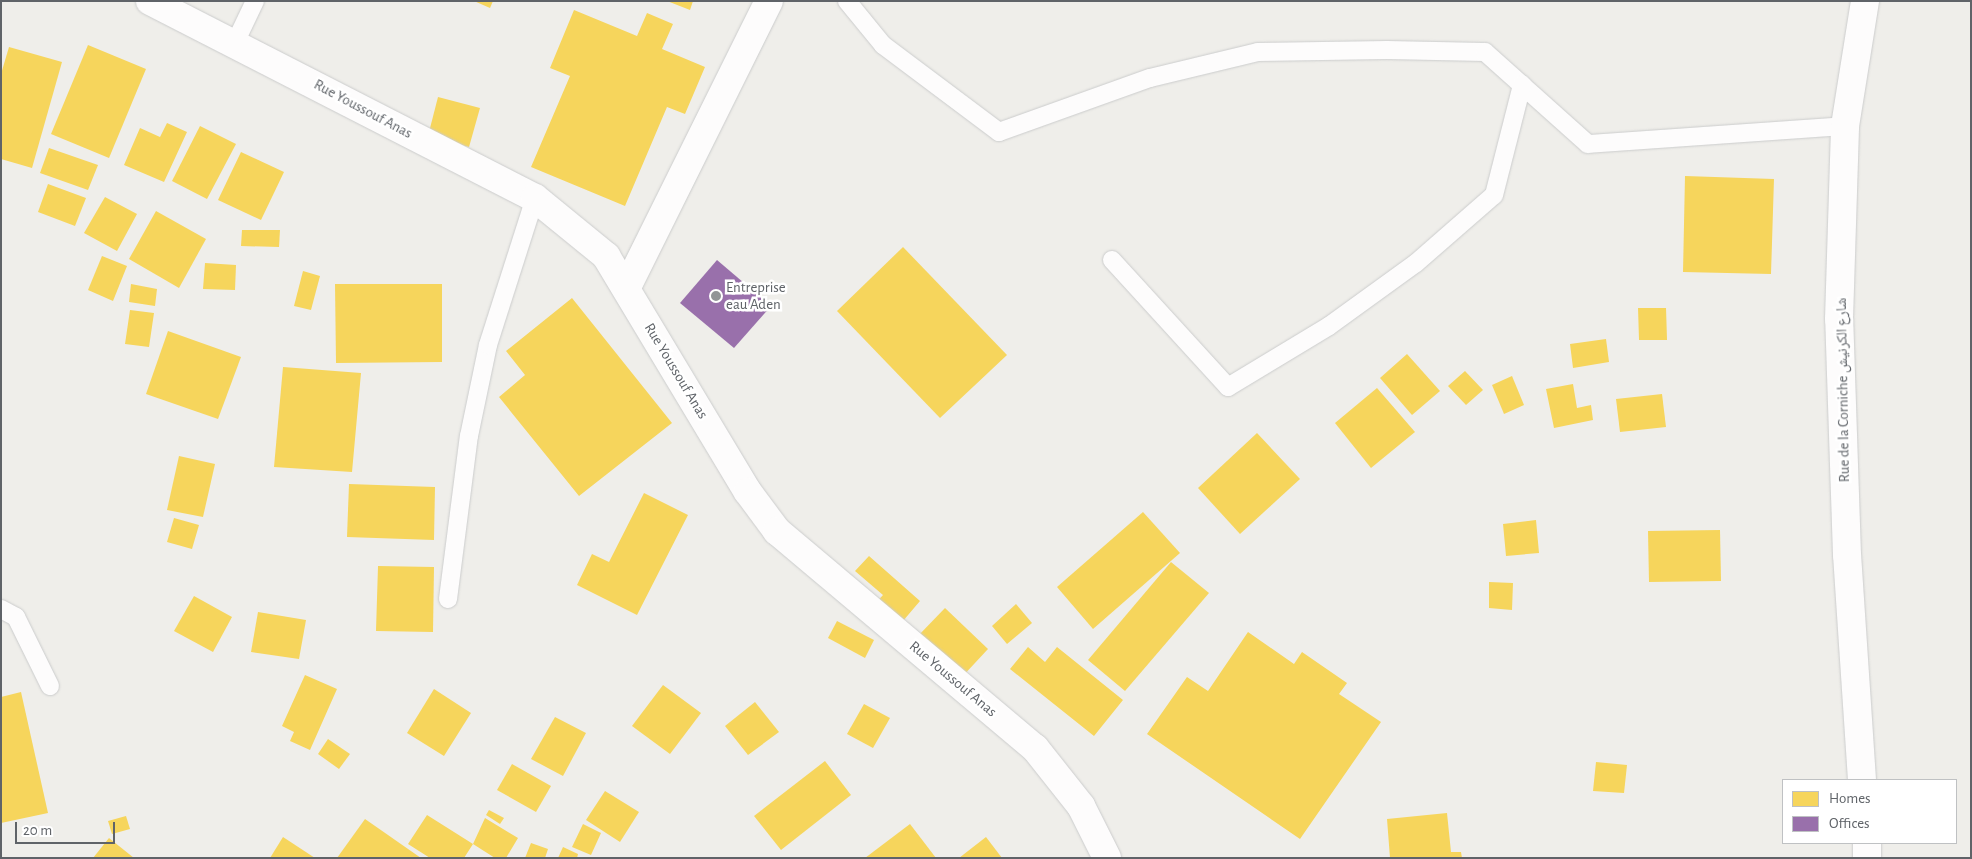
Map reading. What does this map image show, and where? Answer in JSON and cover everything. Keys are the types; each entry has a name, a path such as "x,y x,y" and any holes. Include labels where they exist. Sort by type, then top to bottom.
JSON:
{"street":[{"name":"Rue Youssouf Anas","path":"150,1 535,198 606,256 748,492 777,531 1035,748 1081,806 1107,858"},
{"path":"626,287 769,1"},
{"name":"Rue de la Corniche شارع الكرنيش","path":"1862,779 1847,555 1839,319 1845,126 1865,1"},
{"path":"1866,844 1867,858"}],"lane":[{"path":"234,44 255,1"},
{"path":"848,1 883,45 999,132 1150,78 1258,52 1485,52 1588,144 1845,126"},
{"path":"1112,260 1228,387 1329,326 1416,263 1494,195 1522,85"},
{"path":"448,599 469,436 488,345 535,198"},
{"path":"1,610 16,617 50,686"}],"building: Homes":[{"path":"474,1 493,1 490,8"},
{"path":"667,1 693,1 690,10"},
{"path":"574,10 637,36 647,13 673,24 662,49 705,67 685,114 667,107 625,206 531,167 570,76 550,68"},
{"path":"88,45 146,69 109,158 51,134"},
{"path":"9,47 62,62 32,168 1,159 1,74"},
{"path":"438,97 480,108 469,147 428,136"},
{"path":"167,123 187,132 164,182 124,165 140,128 160,137"},
{"path":"200,126 236,144 207,199 172,181"},
{"path":"49,148 98,165 88,190 40,173"},
{"path":"241,152 284,172 261,220 218,200"},
{"path":"1685,176 1774,179 1771,274 1683,272"},
{"path":"48,184 86,198 75,226 38,212"},
{"path":"105,197 137,214 117,251 84,233"},
{"path":"156,211 206,239 179,288 129,259"},
{"path":"242,230 280,230 279,247 241,246"},
{"path":"903,247 1007,355 940,418 837,311"},
{"path":"102,256 127,266 113,301 88,290"},
{"path":"205,263 236,265 235,290 203,289"},
{"path":"303,271 320,276 311,310 294,306"},
{"path":"131,284 157,289 155,306 129,302"},
{"path":"335,284 442,284 442,362 336,363"},
{"path":"572,298 672,423 579,496 499,397 525,375 506,351"},
{"path":"1638,308 1666,308 1667,340 1639,340"},
{"path":"130,310 154,313 149,347 125,344"},
{"path":"168,331 241,357 218,419 146,394"},
{"path":"1606,339 1609,362 1573,368 1570,344"},
{"path":"1407,354 1440,391 1412,415 1380,378"},
{"path":"283,367 361,373 352,472 274,467"},
{"path":"1465,371 1483,390 1466,405 1448,386"},
{"path":"1512,376 1524,405 1504,414 1492,385"},
{"path":"1573,384 1577,408 1591,405 1593,420 1554,428 1546,389"},
{"path":"1377,388 1415,432 1371,468 1335,423"},
{"path":"1662,394 1666,427 1620,432 1616,399"},
{"path":"1257,433 1300,479 1240,534 1198,488"},
{"path":"179,456 215,464 203,517 167,510"},
{"path":"349,484 435,487 434,540 347,537"},
{"path":"644,493 688,515 637,615 577,585 592,554 609,562"},
{"path":"1143,512 1180,553 1093,629 1057,587"},
{"path":"174,518 199,525 192,549 167,542"},
{"path":"1536,520 1539,553 1506,556 1503,524"},
{"path":"1720,530 1721,581 1649,582 1648,531"},
{"path":"869,556 920,601 897,628 872,607 883,595 855,571"},
{"path":"1171,562 1209,593 1125,691 1088,660"},
{"path":"378,566 434,567 433,632 376,631"},
{"path":"1489,582 1513,583 1512,610 1489,608"},
{"path":"194,596 232,617 213,652 174,631"},
{"path":"1016,604 1032,623 1007,644 992,626"},
{"path":"945,608 988,649 961,678 917,637"},
{"path":"258,612 306,620 299,659 251,652"},
{"path":"837,621 874,640 865,658 828,638"},
{"path":"1248,632 1294,664 1302,652 1347,683 1339,694 1381,722 1300,839 1147,734 1187,677 1208,691"},
{"path":"1028,647 1045,662 1057,647 1123,700 1094,736 1010,669"},
{"path":"305,675 337,689 310,750 290,741 294,732 282,726"},
{"path":"663,685 701,713 670,754 632,726"},
{"path":"434,689 471,713 444,756 407,733"},
{"path":"21,692 48,813 1,823 1,697"},
{"path":"755,702 779,732 748,755 725,726"},
{"path":"864,704 890,718 873,748 847,734"},
{"path":"555,717 586,733 563,776 531,759"},
{"path":"328,739 350,754 339,769 318,754"},
{"path":"825,761 851,795 781,850 754,816"},
{"path":"1596,762 1627,765 1624,793 1593,791"},
{"path":"512,764 551,786 536,812 497,790"},
{"path":"605,791 639,812 620,842 586,820"},
{"path":"489,810 504,818 500,824 486,815"},
{"path":"1447,813 1451,852 1461,852 1462,858 1390,858 1387,819"},
{"path":"427,815 473,844 464,858 430,858 408,844"},
{"path":"126,816 130,829 112,834 108,821"},
{"path":"485,818 518,838 506,858 495,858 473,844"},
{"path":"365,819 421,858 337,858"},
{"path":"583,824 601,833 591,855 572,847"},
{"path":"910,824 936,858 865,858"},
{"path":"283,837 315,858 270,858"},
{"path":"986,837 1002,858 959,858"},
{"path":"109,838 134,858 93,858"},
{"path":"531,843 548,849 545,858 525,858"},
{"path":"563,847 578,854 577,858 558,858"}],"building: Offices":[{"path":"717,260 771,306 734,348 680,303"}],"place":[{"name":"Entreprise eau Aden","path":"716,296"}]}
